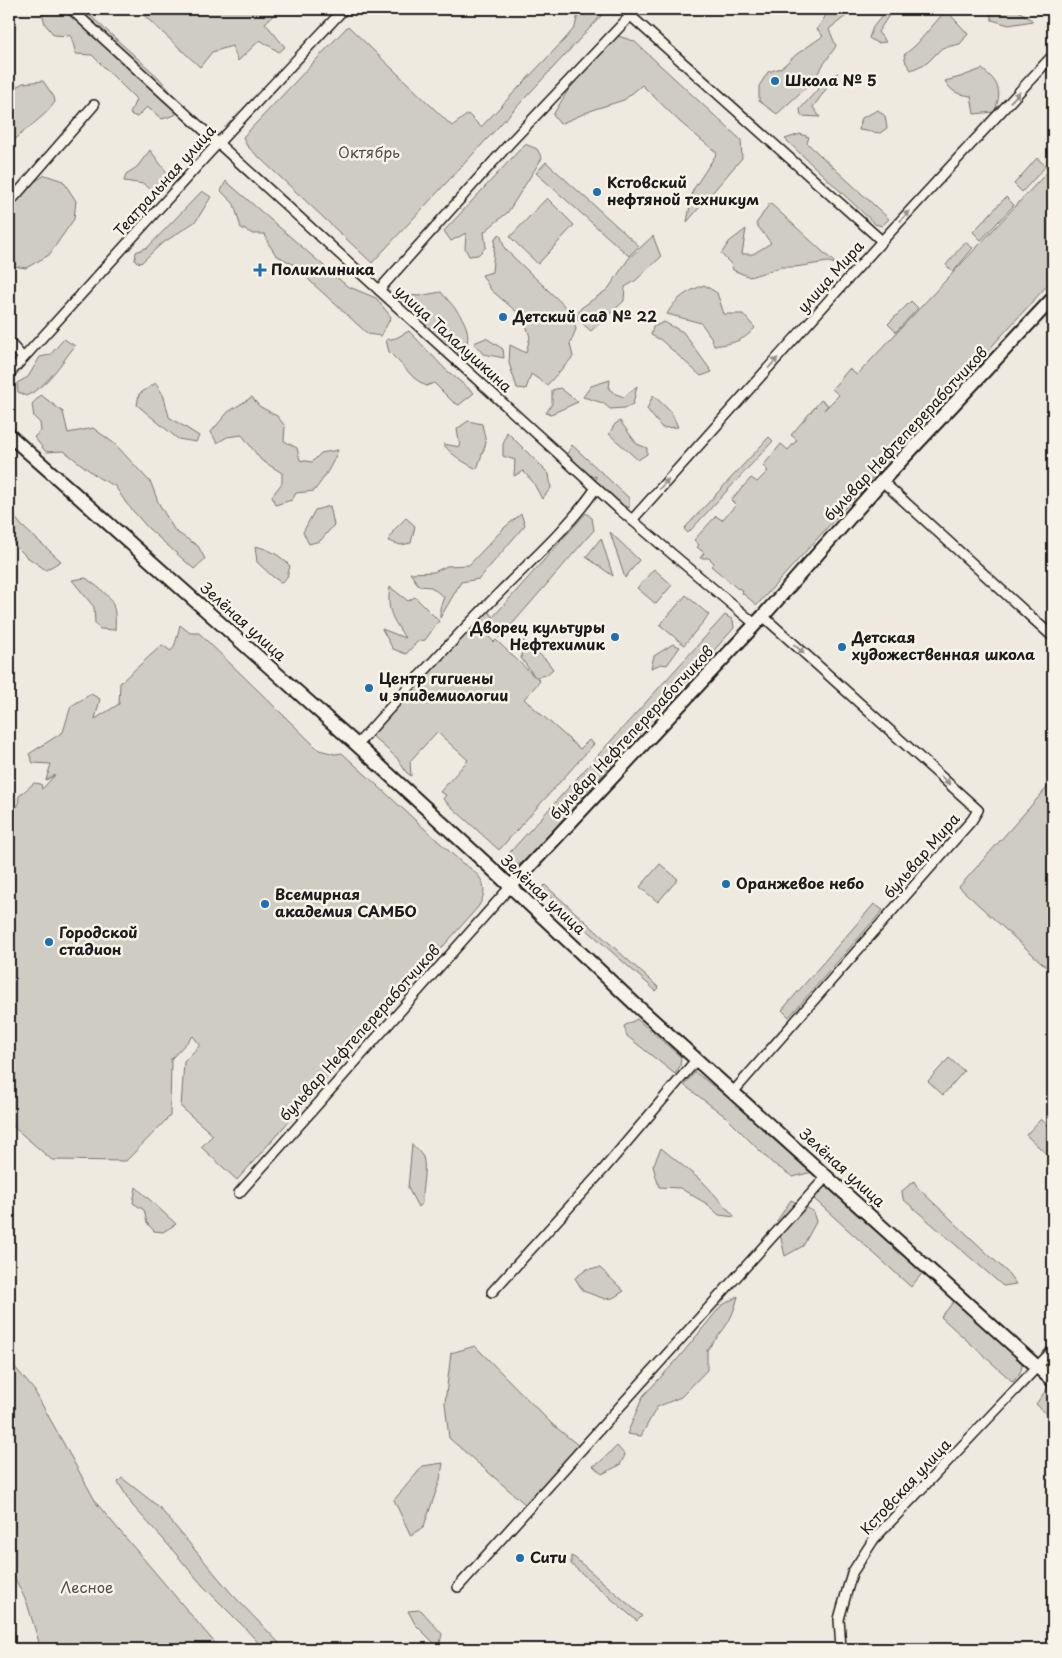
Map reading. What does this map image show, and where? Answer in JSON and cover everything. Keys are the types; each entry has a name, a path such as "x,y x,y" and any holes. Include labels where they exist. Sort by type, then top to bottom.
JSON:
{"main road":[{"name":"бульвар Нефтепереработчиков","path":"511,886 759,620 882,481 1053,298"},
{"name":"Зелёная улица","path":"9,435 357,745 511,886 636,1005 734,1091 1053,1381"}],"street":[{"name":"улица Талалушкина","path":"71,9 632,520 759,620"},
{"name":"Театральная улица","path":"9,374 344,9"},
{"path":"623,9 882,241"},
{"path":"379,290 509,144 631,16"},
{"name":"улица Мира","path":"632,520 882,241 1053,55"},
{"path":"9,203 94,105"},
{"path":"9,342 23,358"},
{"path":"882,481 1053,637"},
{"path":"357,745 433,660 559,532 596,488"},
{"name":"бульвар Мира","path":"734,1091 957,838 978,810 759,620"},
{"name":"бульвар Нефтепереработчиков","path":"239,1193 511,886"},
{"path":"492,1292 603,1170 697,1059"},
{"path":"458,1587 827,1176"},
{"name":"Кстовская улица","path":"841,1649 839,1619 852,1572 874,1539 1053,1350"}],"green space":[{"path":"41,9 83,9 158,77 182,105 175,115 162,119 147,107 137,117 130,114 136,99 92,55 76,54 71,36 54,35 45,24"},
{"path":"137,9 280,9 265,23 285,47 279,52 260,40 238,61 232,46 212,52 200,67"},
{"name":"Октябрь","path":"579,9 595,9 602,15 372,263 247,146 243,137 348,26 452,126 468,114 481,127 575,27"},
{"path":"825,9 846,9 846,16 829,29 836,46 811,83 777,114 759,101 759,86 768,72 781,68 823,36 817,29 828,12"},
{"path":"888,9 893,9 878,32 886,42 877,43 869,38 873,27"},
{"path":"989,9 1016,9 1033,21 1009,25 992,20"},
{"path":"946,10 968,34 960,44 942,48 927,63 911,70 906,63 904,55 916,45"},
{"path":"618,36 634,41 741,140 742,158 687,222 693,190 717,153 680,122 642,85 624,100 595,109 560,124 553,115 573,82"},
{"path":"982,69 996,83 999,93 997,105 994,112 974,114 971,96 956,92 945,81"},
{"path":"838,73 813,107 820,117 801,116 800,109 828,78"},
{"path":"43,81 54,97 55,102 45,114 9,147 9,91 23,83"},
{"path":"878,110 885,116 887,128 880,133 859,130 862,118"},
{"path":"800,134 809,137 807,143 889,219 882,226 875,224 785,139"},
{"path":"525,144 537,149 542,158 508,212 484,232 486,247 478,255 469,256 465,248 466,233 451,241 444,231"},
{"path":"150,150 171,178 166,188 153,191 144,184 124,181 126,174 137,167"},
{"path":"1037,158 1046,166 1022,192 1014,184"},
{"path":"546,162 639,246 629,256 536,173"},
{"path":"1053,166 1053,279 757,605 742,593 743,591 738,589 711,566 714,563 709,558 700,558 704,553 697,547 699,545 694,540 716,516 722,520 736,505 731,500 751,478 757,482 768,471 763,466 781,444 788,450 797,440 791,435 821,400 828,405 824,410 839,395 832,389 849,369 857,375"},
{"path":"45,175 63,181 76,201 74,219 49,255 26,268 12,266 9,259 9,196"},
{"path":"226,181 347,286 376,298 391,317 381,336 368,334 311,282 298,267 276,255 268,243 265,234 253,234 241,228 234,204 221,191"},
{"path":"202,191 211,197 196,221 160,245 141,263 135,261 136,252 148,247"},
{"path":"1006,197 1014,205 981,240 973,232"},
{"path":"547,198 574,225 538,264 510,237"},
{"path":"770,203 836,264 828,262 781,267 750,277 733,270 731,264 721,254 729,242 746,229 742,254 753,254 771,243 756,224"},
{"path":"500,234 505,249 571,312 576,329 570,344 573,357 547,385 531,374 526,389 517,388 509,363 510,345 526,353 530,337 524,318 491,290 482,275 492,272 495,238"},
{"path":"653,236 661,257 635,281 625,287 624,301 591,331 576,318 581,308 608,289 629,258"},
{"path":"965,242 973,248 953,272 946,265"},
{"path":"704,285 717,293 724,314 743,314 755,328 737,341 714,346 711,337 701,323 667,314 682,296"},
{"path":"441,292 456,309 467,329 467,343 460,358 405,310 401,294 418,296"},
{"path":"911,301 918,308 896,332 888,324"},
{"path":"664,322 683,332 712,372 701,376 661,340 651,335 653,327"},
{"path":"409,331 445,369 474,393 459,405 453,402 434,383 426,386 414,378 389,352 386,340 396,338"},
{"path":"486,338 503,349 504,358 483,354 474,343"},
{"path":"64,339 75,346 53,374 34,392 26,396 18,392 17,383 28,377 40,357 50,355"},
{"path":"610,380 609,389 624,397 637,386 633,404 625,408 610,409 603,403 583,397 591,386"},
{"path":"156,383 164,397 169,417 199,436 196,442 178,439 137,405 139,394"},
{"path":"560,388 578,402 551,414 546,413 552,404 552,390"},
{"path":"41,395 63,412 68,433 93,428 115,444 151,483 158,502 175,531 198,546 205,559 194,569 148,528 126,503 115,486 99,478 64,451 46,452 34,437 41,431 40,423 34,417 32,404"},
{"path":"653,395 671,412 678,427 662,428 647,409"},
{"path":"252,397 259,406 277,416 285,426 284,441 297,448 300,460 312,462 321,453 338,450 328,472 314,491 296,493 292,500 275,505 272,496 282,483 282,473 261,460 242,435 227,437 217,443 211,432 228,412"},
{"path":"468,421 482,424 486,443 477,469 458,458 443,444 460,447 457,429"},
{"path":"620,421 637,444 647,448 647,454 638,460 609,434 615,424"},
{"path":"507,432 549,474 551,488 542,499 533,482 523,471 514,476 515,460 503,456 503,445"},
{"path":"769,437 773,441 688,533 684,529"},
{"path":"572,445 629,498 629,508 618,504 595,485 596,476 586,479 566,456"},
{"path":"330,506 334,525 320,541 309,544 303,532 315,510"},
{"path":"9,510 22,526 61,561 46,570 27,557 9,539"},
{"path":"586,513 592,518 594,530 500,638 491,630 486,634 494,642 496,640 535,677 521,658 523,640 546,660 553,669 546,675 536,677 540,681 524,699 580,749 589,740 594,744 499,850 443,799 446,795 440,792 468,760 437,732 410,761 411,776 397,758 371,735 474,624 488,611 493,617"},
{"path":"521,514 525,525 479,579 461,582 440,618 440,608 444,597 431,587 419,586 410,573 434,572 447,566 469,565 504,528"},
{"path":"406,518 415,526 411,543 401,545 388,541 394,530"},
{"path":"610,532 639,560 625,578"},
{"path":"601,538 613,576 586,557"},
{"path":"255,546 274,553 290,566 287,577 282,583 257,562"},
{"path":"654,569 672,585 656,604 637,588"},
{"path":"86,578 101,589 113,604 115,630 100,629 95,623 94,607 72,580"},
{"path":"390,587 408,601 415,597 439,621 425,640 417,642 406,654 393,649 382,629 405,638 394,620 390,609"},
{"path":"686,595 709,615 684,645 660,625"},
{"path":"725,615 733,620 734,628 525,862 514,866 502,861"},
{"name":"Всемирная академия САМБО","path":"180,625 190,633 199,633 319,750 335,754 342,753 462,863 479,876 484,887 482,900 478,907 237,1180 201,1147 213,1135 181,1107 184,1062 200,1045 193,1036 171,1059 170,1116 126,1161 52,1160 9,1123 9,825 14,819 11,810 18,806 19,796 34,783 41,784 42,789 55,775 46,780 51,764 33,763 29,754 63,732 71,706 91,694 100,699 95,719 119,704 120,683 162,645 171,651 176,642"},
{"path":"673,644 680,647 667,665 661,664 651,668 654,656"},
{"path":"1053,781 1053,973 959,887"},
{"path":"660,864 678,879 658,902 640,887"},
{"path":"545,885 659,988 656,991 541,889"},
{"path":"874,904 883,910 789,1017 782,1010"},
{"path":"637,1019 681,1057 680,1066 675,1074 627,1036 624,1026"},
{"path":"949,1058 964,1071 943,1095 928,1081"},
{"path":"695,1072 743,1109 812,1172 793,1177 771,1162 726,1117 684,1085"},
{"path":"1041,1119 1053,1131 1053,1160 1026,1135"},
{"path":"412,1144 422,1155 424,1162 422,1203 418,1207 408,1188"},
{"path":"661,1148 704,1183 735,1217 719,1215 707,1204 680,1188 659,1187 653,1166"},
{"path":"914,1181 918,1188 1008,1273 1016,1284 1003,1286 903,1199 902,1191"},
{"path":"826,1186 832,1188 924,1271 911,1287 813,1198"},
{"path":"136,1187 176,1224 163,1232 154,1231 147,1223 144,1210 133,1203"},
{"path":"791,1200 813,1211 816,1222 803,1246 785,1256 777,1221"},
{"path":"600,1268 624,1291 613,1298 605,1299 583,1291 575,1278 587,1269"},
{"path":"738,1296 730,1319 707,1350 707,1370 681,1397 657,1407 641,1436 627,1434 643,1396 676,1361 721,1306"},
{"path":"955,1300 1021,1359 1021,1369 1013,1382 941,1317"},
{"path":"475,1346 552,1424 579,1446 526,1505 449,1438 445,1403 451,1353"},
{"name":"Лесное","path":"9,1360 34,1390 97,1504 220,1649 41,1649 27,1603 9,1566"},
{"path":"1049,1386 1053,1389 1053,1420 1036,1404"},
{"path":"617,1446 625,1455 620,1465 602,1474 593,1466 599,1463"},
{"path":"443,1463 440,1480 424,1526 411,1536 394,1500 423,1466"},
{"path":"122,1478 159,1507 231,1593 285,1649 264,1649 203,1586 132,1505 118,1482"},
{"path":"571,1556 642,1616 637,1621 571,1564"},
{"path":"421,1610 442,1634 439,1648 415,1624 408,1611"}],"place":[{"name":"Школа № 5","path":"775,81"},
{"name":"Кстовский нефтяной техникум","path":"597,192"},
{"name":"Поликлиника","path":"260,270"},
{"name":"Детский сад № 22","path":"503,317"},
{"name":"Дворец культуры Нефтехимик","path":"615,637"},
{"name":"Детская художественная школа","path":"842,647"},
{"name":"Центр гигиены и эпидемиологии","path":"369,688"},
{"name":"Оранжевое небо","path":"726,884"},
{"name":"Всемирная академия САМБО","path":"265,904"},
{"name":"Городской стадион","path":"49,942"},
{"name":"Сити","path":"520,1558"}]}
